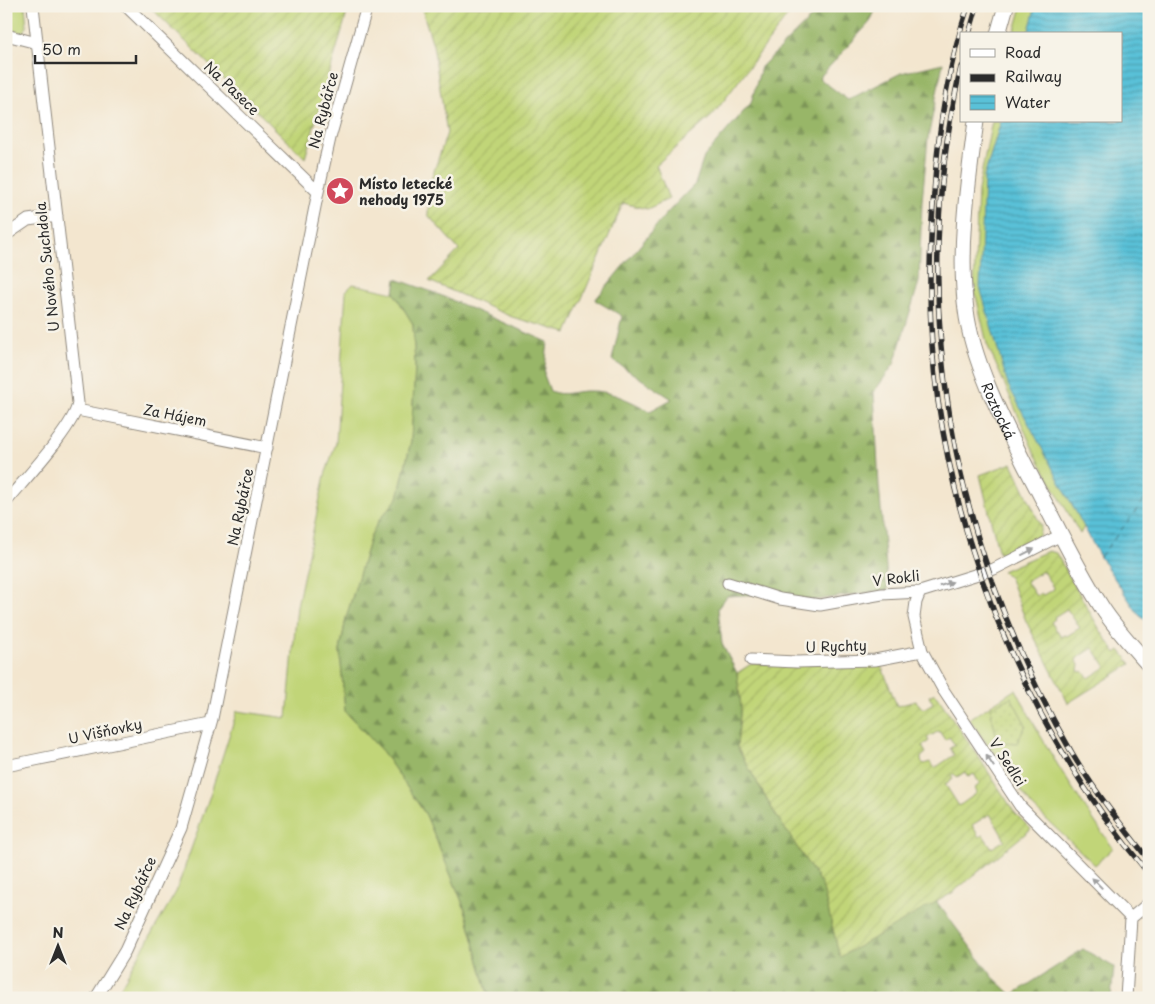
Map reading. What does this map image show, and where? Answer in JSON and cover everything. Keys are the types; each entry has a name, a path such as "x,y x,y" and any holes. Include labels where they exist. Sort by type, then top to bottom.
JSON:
{"main road":[{"path":"999,32 1006,6"},
{"name":"Roztocká","path":"976,122 971,158 963,277 971,339 1008,431 1061,535 1101,606 1149,665"}],"street":[{"name":"U Nového Suchdola","path":"33,6 78,403 77,410"},
{"name":"Na Pasece","path":"126,6 318,192"},
{"name":"Na Rybářce","path":"96,998 125,951 181,828 210,724 318,192 330,138 367,6"},
{"path":"6,35 37,43"},
{"path":"6,235 28,220 56,216"},
{"path":"6,502 68,426 77,410"},
{"name":"Za Hájem","path":"77,410 267,448"},
{"name":"V Rokli","path":"728,583 780,599 820,605 882,594 920,592 994,569 1061,535"},
{"name":"V Sedlci","path":"920,592 914,616 922,651 944,692 1020,806 1131,918"},
{"name":"U Rychty","path":"751,660 797,662 874,660 922,651"},
{"name":"U Višňovky","path":"6,766 210,724"},
{"path":"1126,998 1131,918 1149,903"}],"green space":[{"path":"12,6 25,6 27,27 22,33 6,28 6,13"},
{"path":"149,6 349,6 305,158"},
{"path":"421,6 795,6 713,115 656,165 669,199 647,209 623,203 567,333 512,317 429,281 459,250 428,215 429,186 447,133 433,45"},
{"path":"823,6 877,6 870,22 819,78 848,100 901,73 943,63 928,138 922,201 919,282 894,364 874,392 879,486 888,590 808,601 775,593 727,596 718,608 722,644 737,673 741,706 737,747 774,812 822,885 840,957 936,901 993,977 1012,995 1083,949 1114,967 1111,998 489,998 465,909 426,815 383,752 345,711 340,651 346,618 371,535 379,520 398,498 411,441 415,367 413,324 394,293 396,279 435,293 548,342 544,375 550,391 559,394 588,391 605,392 650,411 672,399 612,360 622,316 595,300 666,214 695,184 704,157 751,103 761,67"},
{"path":"1022,6 1036,6 1029,32 1015,32"},
{"path":"992,122 1001,122 984,177 1085,525 1080,534 1035,454 987,344 974,287 978,190"},
{"path":"353,284 394,293 413,324 415,367 411,441 398,498 379,520 371,535 346,618 340,651 345,711 383,752 426,815 465,909 489,998 114,998 176,892 237,711 287,718 297,606 325,475 336,443 346,291"},
{"path":"1012,463 1041,526 1039,536 999,554 980,475"},
{"path":"1048,551 1056,553 1100,630 1116,653 1120,650 1131,664 1068,703 1026,621 1010,579 1002,571","holes":["1043,571 1054,589 1043,595 1041,593 1036,596 1026,581","1067,609 1080,628 1067,636 1061,637 1051,622 1055,619 1054,617","1093,648 1106,667 1089,678 1083,671 1078,671 1079,665 1076,659"]},
{"path":"880,662 897,706 916,701 923,709 933,703 929,696 935,693 1015,813 1031,829 952,893 840,957 822,885 774,812 737,747 741,706 737,673 751,664","holes":["939,731 945,740 949,737 955,745 950,748 954,755 935,768 930,762 924,764 921,761 921,757 926,753 922,746 929,741 927,738","965,772 968,777 974,774 980,784 975,788 977,793 959,806 945,784 953,779 951,776 954,774 957,777","990,814 1005,840 992,848 983,835 979,837 972,825"]},
{"path":"1016,689 1037,730 1061,770 1113,848 1095,865 1032,806 969,719"},
{"path":"1011,697 1026,725 1017,743 998,742 990,708"}],"water":[{"path":"1036,6 1149,6 1149,623 1139,615 1100,557 1008,385 980,287 984,177 1001,122 1122,122 1122,32 1029,32"}],"ferry route":[{"path":"1100,557 1149,494"}],"railway":[{"path":"960,32 968,6"},
{"path":"970,32 977,6"},
{"path":"960,33 941,122 931,245 932,349 938,401 950,465 966,529 986,591 1011,652 1040,711 1072,768 1109,823 1149,874"},
{"path":"960,73 945,156 938,245 940,333 950,421 969,507 996,591 1030,674 1072,753 1109,808 1149,860"}],"place":[{"name":"Místo letecké nehody 1975","path":"340,191"}]}
